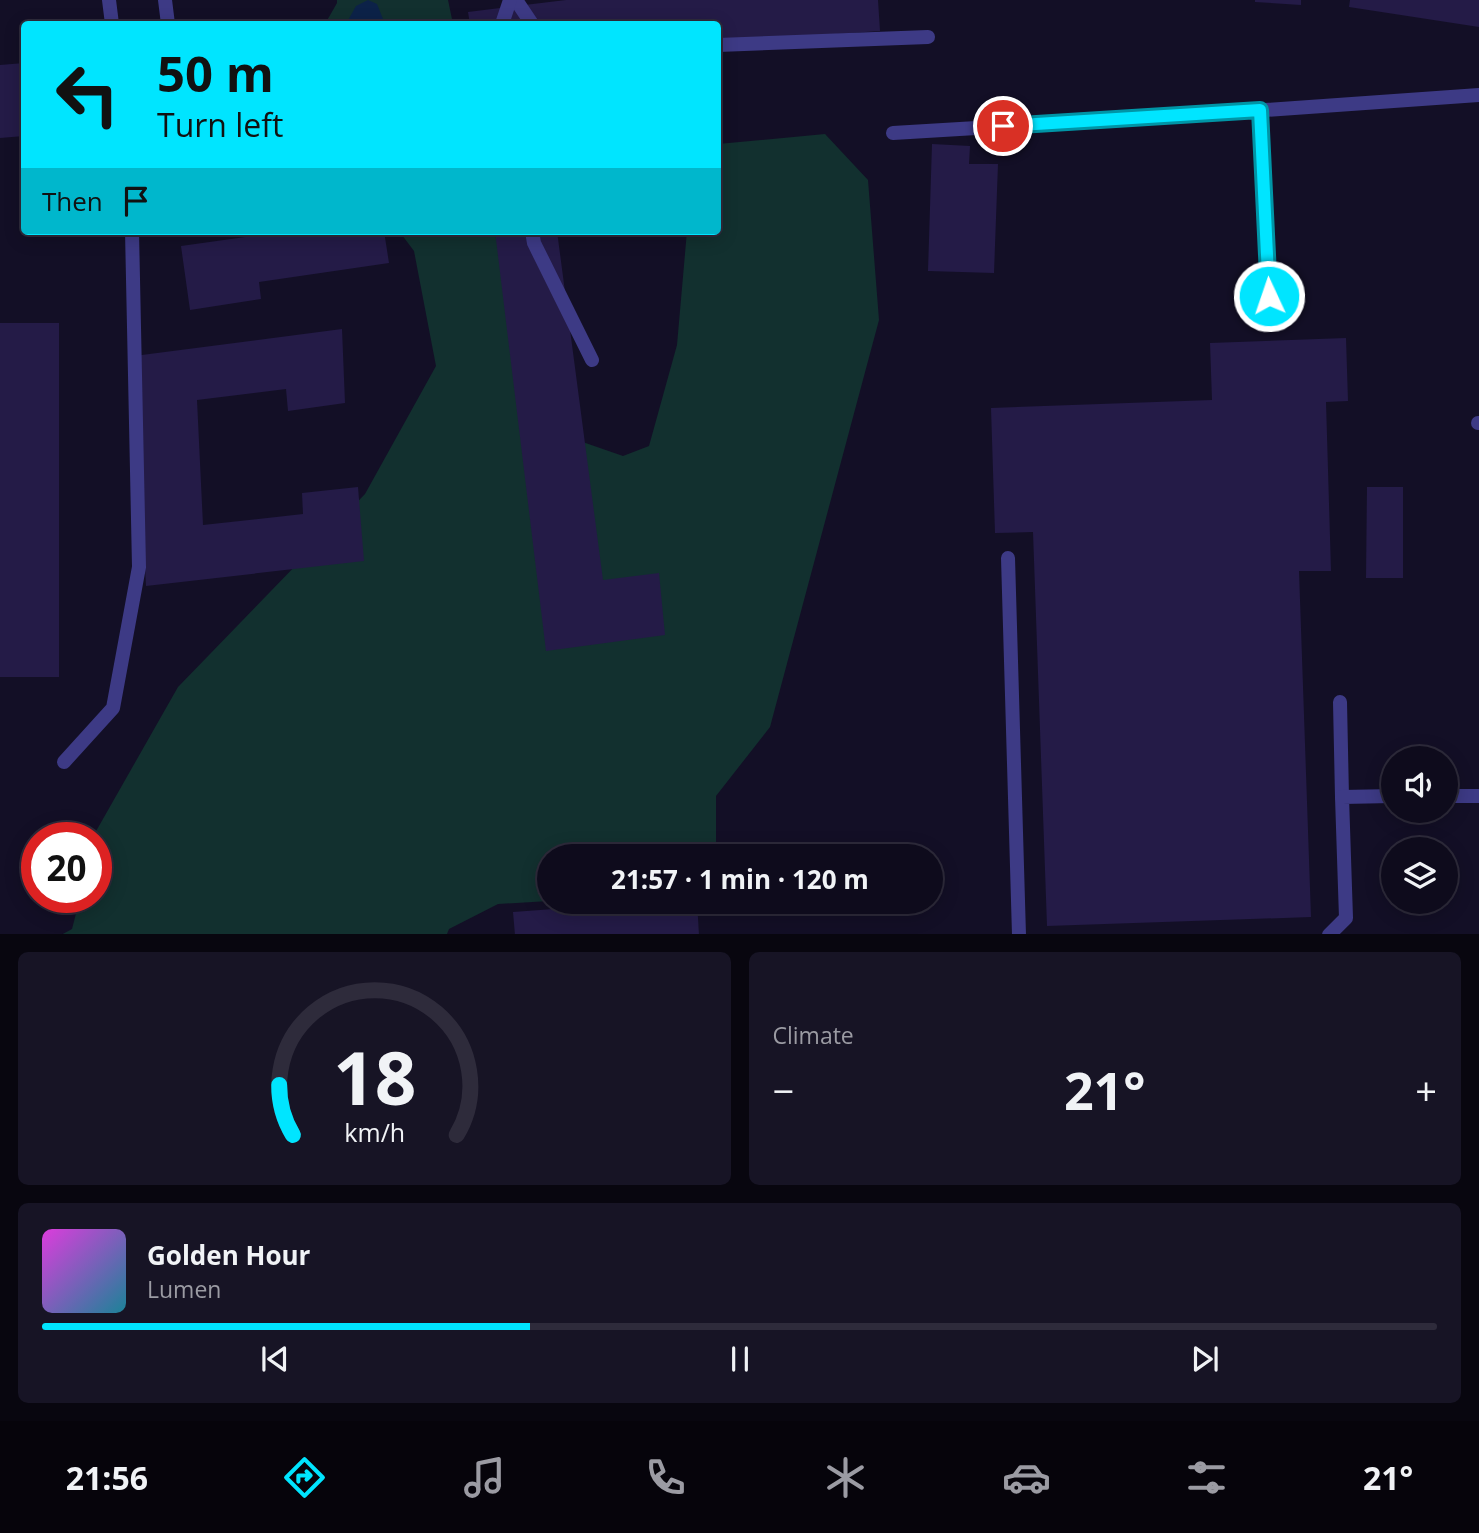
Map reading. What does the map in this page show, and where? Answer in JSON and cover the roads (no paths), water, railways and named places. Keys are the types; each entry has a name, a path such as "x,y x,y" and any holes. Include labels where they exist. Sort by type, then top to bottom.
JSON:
{"lane":[{"path":"109,0 112,21"},
{"path":"165,0 168,21"},
{"path":"503,21 510,0"},
{"path":"516,0 530,21"},
{"path":"721,46 928,37"},
{"path":"893,133 1479,95"},
{"path":"1260,110 1269,296"},
{"path":"64,762 113,708 139,567 132,235"},
{"path":"533,235 534,243 592,360"},
{"path":"1008,558 1019,934"},
{"path":"1329,934 1346,918 1340,702"},
{"path":"1342,797 1381,796"},
{"path":"1458,796 1479,796"}],"water":[{"path":"368,0 377,4 384,21 348,21 356,6"}]}
